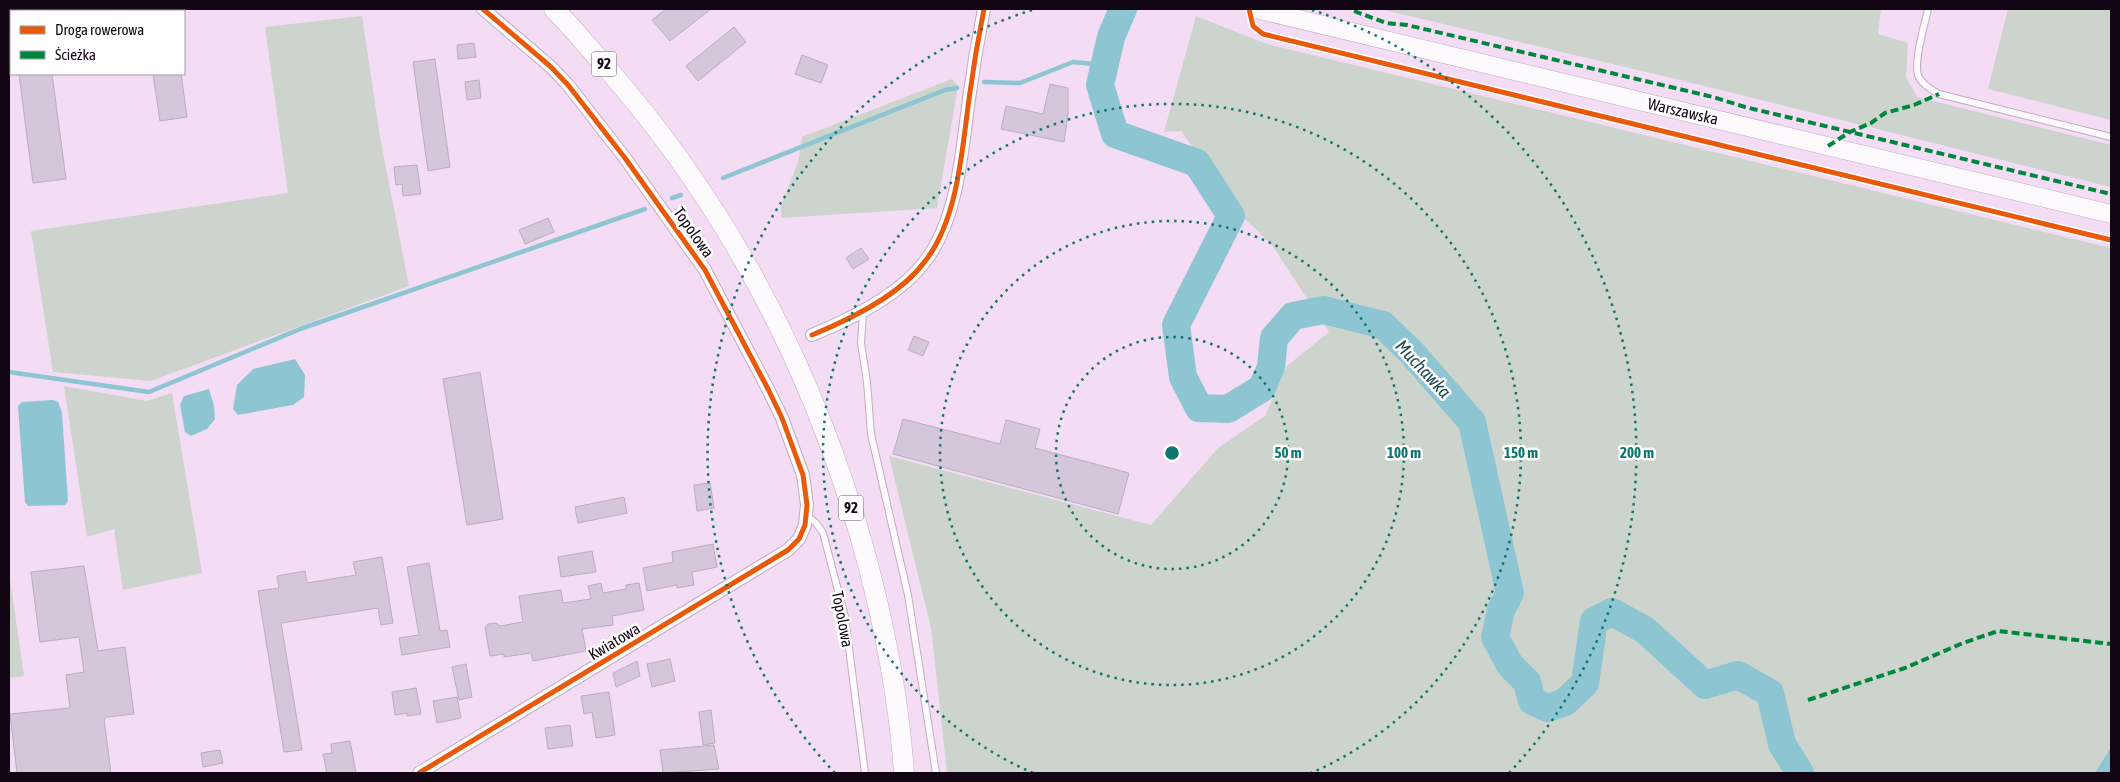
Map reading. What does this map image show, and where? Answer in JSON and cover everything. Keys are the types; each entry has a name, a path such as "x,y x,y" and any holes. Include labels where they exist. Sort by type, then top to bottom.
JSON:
{"main road":[{"name":"Warszawska","path":"1256,9 2111,214"},
{"name":"92","path":"557,11 624,87 685,167 742,258 786,338 809,388 845,486 885,630 895,684 904,773"}],"street":[{"name":"Topolowa","path":"483,9 552,67 568,85 625,158 705,270 782,418 806,485 806,516"},
{"path":"812,335 863,311 898,288 925,262 937,244 954,192 984,9"},
{"name":"Kwiatowa","path":"419,773 782,555 799,539 805,525 806,516"}],"lane":[{"path":"1928,9 1916,65 1918,78 1928,87 1939,94 2111,137"},
{"path":"863,311 861,343 867,382 871,434 908,595 936,773"},
{"name":"Topolowa","path":"806,516 816,522 823,533 845,617 865,773"}],"shaded area":[{"path":"1380,9 1881,9 1878,34 1908,43 1906,77 1917,97 2111,145 2111,187 1680,80"},
{"path":"2008,9 2111,9 2111,120 1988,89"},
{"path":"362,16 380,137 409,286 151,381 53,372 31,231 288,193 265,27"},
{"path":"1196,16 1267,44 2111,248 2111,747 2095,773 947,773 931,628 889,456 1151,525 1218,448 1265,416 1287,366 1329,332 1272,245 1215,190 1199,156 1181,131 1164,132"},
{"path":"952,79 958,86 937,208 781,218 781,206 798,162 802,137"},
{"path":"64,386 147,401 172,393 202,573 123,590 114,529 87,537"},
{"path":"9,572 24,676 9,678"}],"water":[{"path":"295,359 305,375 304,397 293,405 238,415 233,409 237,385 253,369"},
{"path":"209,389 214,406 215,419 207,429 191,436 185,432 180,405 184,396"},
{"path":"53,400 58,402 62,413 68,501 65,505 28,506 25,502 18,406 22,402"},
{"path":"2111,747 2111,773 2095,773"}],"building":[{"path":"666,9 711,9 670,41 652,20"},
{"path":"734,27 746,42 698,81 686,66"},
{"path":"474,43 476,57 458,59 457,45"},
{"path":"802,55 828,65 821,83 795,74"},
{"path":"435,59 450,167 428,171 413,62"},
{"path":"19,75 52,75 66,179 33,183"},
{"path":"153,75 181,75 187,117 160,121"},
{"path":"479,80 481,98 467,100 465,82"},
{"path":"1050,84 1068,88 1068,114 1064,142 1001,129 1006,106 1043,114"},
{"path":"417,165 421,194 403,196 402,184 396,185 394,167"},
{"path":"548,218 554,232 525,244 519,230"},
{"path":"861,248 869,259 853,269 846,258"},
{"path":"914,336 929,342 923,356 908,350"},
{"path":"480,372 503,519 467,525 443,379"},
{"path":"903,419 1000,444 1006,420 1040,429 1035,448 1129,473 1118,514 893,454"},
{"path":"710,483 714,508 697,511 694,485"},
{"path":"624,497 627,513 578,523 575,507"},
{"path":"713,544 717,567 692,572 694,585 677,588 677,585 647,591 643,568 673,562 672,552"},
{"path":"592,551 596,572 561,577 558,557"},
{"path":"382,557 393,623 381,625 378,608 281,623 302,750 284,752 258,591 279,588 277,576 305,571 307,583 356,575 353,562"},
{"path":"429,563 440,631 447,630 450,647 402,655 399,638 419,635 407,567"},
{"path":"84,566 98,651 125,647 134,714 104,719 111,773 17,773 10,714 70,708 66,675 84,672 79,637 40,642 31,572"},
{"path":"601,583 603,593 626,589 626,585 639,583 644,610 612,616 613,625 582,629 586,651 533,661 531,653 504,657 504,654 490,656 485,628 488,624 496,623 500,626 523,622 519,596 561,590 563,603 591,599 588,586"},
{"path":"670,659 675,681 652,687 647,664"},
{"path":"637,661 640,676 616,687 613,673"},
{"path":"466,664 472,697 459,700 452,667"},
{"path":"416,688 421,714 407,716 407,713 395,715 392,692"},
{"path":"609,692 615,735 596,738 592,712 584,714 581,696"},
{"path":"457,697 461,718 437,723 433,701"},
{"path":"711,710 715,743 703,745 699,712"},
{"path":"570,725 573,746 548,749 545,728"},
{"path":"350,741 356,773 327,773 323,754 332,753 331,744"},
{"path":"714,745 719,769 663,773 660,750"},
{"path":"220,750 223,763 203,767 201,753"}],"waterway":[{"name":"Muchawka","path":"1123,9 1111,37 1100,85 1115,134 1197,163 1231,216 1176,325 1183,377 1199,408 1228,409 1262,388 1271,367 1274,338 1293,316 1324,310 1383,325 1411,352 1472,422 1510,593 1501,610 1495,637 1510,665 1527,682 1532,701 1548,708 1565,702 1585,683 1594,621 1612,612 1645,630 1705,685 1738,675 1770,693 1782,744 1800,773"},
{"path":"984,82 1020,83 1073,62 1105,65"},
{"path":"723,178 945,90 957,88"},
{"path":"672,198 681,195"},
{"path":"9,372 149,392 300,329 645,209"}],"marked path":[{"path":"1354,11 1386,23 1407,25 1713,97 1745,107 2111,194"},
{"path":"1828,146 1850,132 1871,123 1885,113 1914,105 1939,94"},
{"path":"1808,700 1905,668 1963,643 1998,631 2111,644"}],"cycle path":[{"path":"419,773 788,550 799,539 805,525 807,505 803,475 782,418 705,270 625,158 568,85 551,67 483,9"},
{"path":"812,335 859,313 889,295 916,273 937,243 952,204 957,183 984,9"},
{"path":"1249,9 1253,26 1263,34 2111,240"}]}
